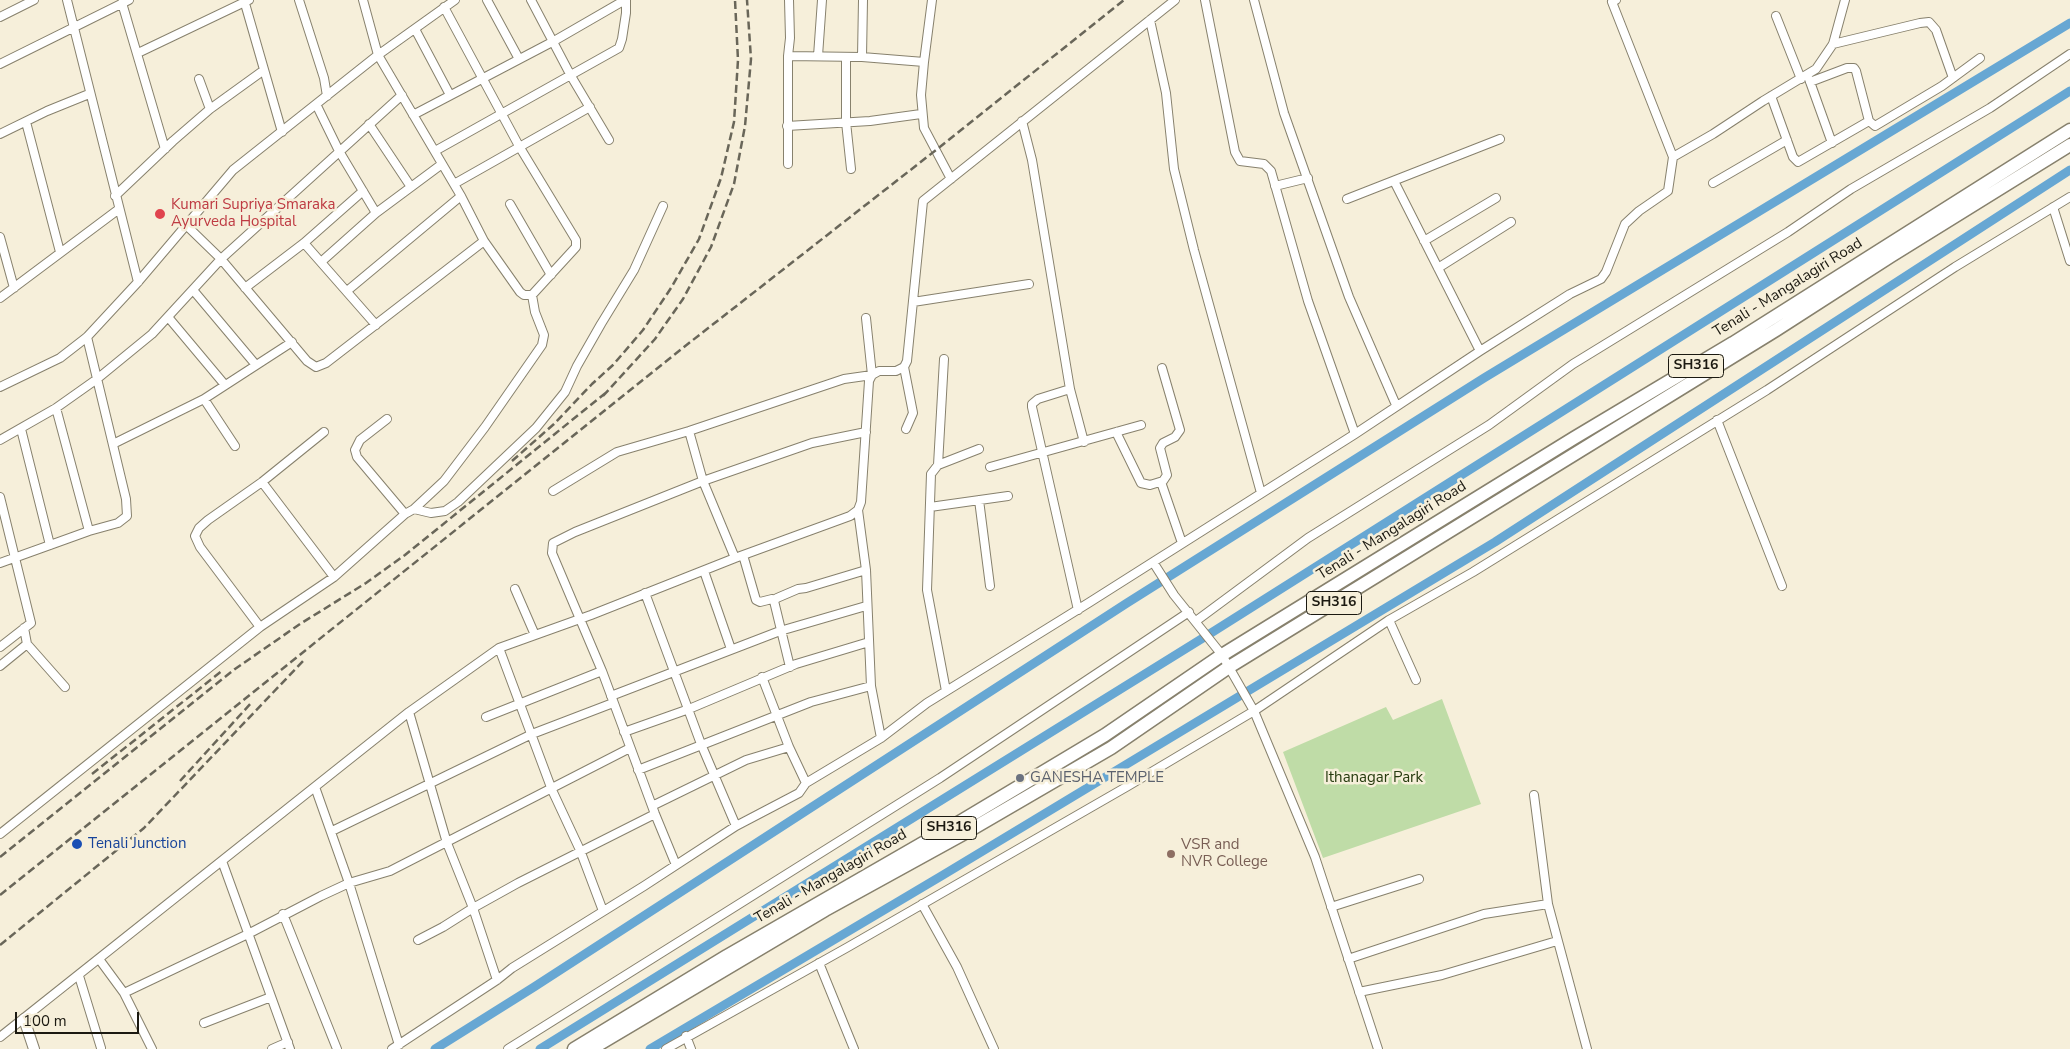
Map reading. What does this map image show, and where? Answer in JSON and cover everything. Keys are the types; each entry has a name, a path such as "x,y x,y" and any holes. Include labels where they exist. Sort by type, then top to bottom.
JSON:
{"main road":[{"name":"Tenali - Mangalagiri Road","path":"574,1049 727,956 1106,735 1218,651 1733,344 2070,130"},
{"name":"Tenali - Mangalagiri Road","path":"591,1049 802,924 965,833 1111,748 2070,145"}],"street":[{"path":"0,17 34,0"},
{"path":"67,0 89,94 138,282"},
{"path":"299,0 324,78 327,96"},
{"path":"363,0 378,55 461,196 484,240 520,292 524,295 532,295 576,247 576,240 519,146 444,7"},
{"path":"0,387 60,358 87,336 138,282 233,170 378,55 454,0"},
{"path":"487,0 519,59"},
{"path":"531,0 571,76 609,140"},
{"path":"414,115 554,41 625,0 626,13 619,48 435,151"},
{"path":"788,164 789,0"},
{"path":"818,56 822,0"},
{"path":"862,57 863,0"},
{"path":"932,0 924,62 922,114 924,128 951,179"},
{"path":"906,429 913,413 904,368 907,361 923,201 1176,0"},
{"path":"1205,0 1234,152 1240,161 1268,166 1308,301 1355,434"},
{"path":"1254,0 1281,105 1349,297 1396,406"},
{"path":"315,787 349,884 396,1047 498,980 512,968 736,826 799,793 806,783 881,738 927,702 1078,610 1355,434 1563,298 1601,279 1606,272 1625,224 1639,211 1668,191 1673,157 1612,2 1616,0"},
{"path":"1806,79 1816,69 1833,44 1845,0"},
{"path":"138,53 246,1 282,132"},
{"path":"0,64 126,2 165,149"},
{"path":"1776,16 1806,79 1832,143"},
{"path":"1150,20 1165,84 1174,169 1194,250 1261,493"},
{"path":"1833,44 1929,22 1936,30 1953,78"},
{"path":"414,29 450,95"},
{"path":"1196,621 1308,538 1489,425 1573,364 1788,232 1851,189 1985,110 2070,54"},
{"path":"788,56 862,57 924,62"},
{"path":"846,58 846,122 851,169"},
{"path":"1673,157 1713,134 1771,96 1806,79 1847,68 1854,68 1869,121 1872,125 1879,124 1953,78 1980,58"},
{"path":"116,196 210,109 264,70"},
{"path":"199,79 210,109"},
{"path":"0,134 47,111 89,94"},
{"path":"0,440 56,408 97,379 152,334 220,259 402,95"},
{"path":"1771,96 1793,157 1798,162 1869,121"},
{"path":"316,104 339,150 376,213"},
{"path":"454,184 590,107"},
{"path":"787,126 922,114"},
{"path":"1022,121 1032,160 1070,389 1084,442"},
{"path":"26,122 60,252"},
{"path":"369,124 411,187"},
{"path":"1347,198 1500,139"},
{"path":"1713,183 1787,140"},
{"path":"321,262 376,213 442,164"},
{"path":"1275,186 1308,178"},
{"path":"1394,181 1480,351"},
{"path":"245,288 304,242 363,191"},
{"path":"347,291 461,196"},
{"path":"666,1049 1128,786 1254,711 1389,620 1477,570 2070,197"},
{"path":"1424,241 1496,198"},
{"path":"510,204 551,275"},
{"path":"414,509 431,513 445,511 458,502 536,428 564,392 601,324 634,270 663,206"},
{"path":"2053,207 2070,261"},
{"path":"0,298 119,209"},
{"path":"1438,268 1511,222"},
{"path":"187,226 220,259 307,361 316,367 326,363 484,240"},
{"path":"0,238 14,288"},
{"path":"304,242 376,324"},
{"path":"913,302 1029,284"},
{"path":"193,290 256,365"},
{"path":"0,834 260,628 334,577 444,481 542,345 544,335 535,312 532,295"},
{"path":"168,317 225,385"},
{"path":"866,318 872,375 869,381 861,502 858,510 866,570 866,606 871,686 881,738"},
{"path":"0,563 89,531 118,523 127,516 126,499 87,336"},
{"path":"113,444 204,399 292,342"},
{"path":"944,359 938,465 932,474 927,590 946,691"},
{"path":"552,491 607,456 635,446 689,431 844,379 872,375 879,371 896,371 904,368"},
{"path":"1116,432 1141,483 1147,485 1161,482 1167,475 1160,448 1164,443 1175,437 1180,430 1162,368"},
{"path":"1070,389 1038,400 1032,404 1078,610"},
{"path":"204,399 235,446"},
{"path":"56,408 89,531"},
{"path":"386,419 360,440 355,450 357,456 405,514"},
{"path":"1717,420 1782,586"},
{"path":"990,467 1141,425"},
{"path":"21,429 50,545"},
{"path":"689,431 703,481 739,556 756,600 760,602 772,598 774,601"},
{"path":"260,628 200,547 195,536 199,528 208,520 262,482 324,432"},
{"path":"676,865 638,770 602,671 552,552 553,543 575,532 703,481 812,443 866,432"},
{"path":"938,465 980,448"},
{"path":"262,482 334,577"},
{"path":"1161,482 1182,543"},
{"path":"930,507 1008,496"},
{"path":"0,497 31,623 0,647"},
{"path":"980,500 990,586"},
{"path":"0,1037 409,712 499,648 580,619 739,556 850,516 858,510"},
{"path":"1153,562 1174,595 1203,629 1218,651 1254,711 1315,857 1378,1049"},
{"path":"774,601 798,589 866,570"},
{"path":"704,571 731,649"},
{"path":"515,588 534,635"},
{"path":"645,593 701,744 736,826"},
{"path":"774,601 790,667"},
{"path":"332,832 532,734 673,672 780,631 866,606"},
{"path":"508,1049 940,778 1189,612"},
{"path":"1389,620 1416,680"},
{"path":"24,628 27,644 65,687"},
{"path":"624,732 689,709 762,677 869,642"},
{"path":"0,666 27,644"},
{"path":"499,648 552,790 580,850 604,911"},
{"path":"486,717 602,671"},
{"path":"762,677 776,715 806,783"},
{"path":"638,770 811,702 871,686"},
{"path":"409,712 447,842 473,908 498,980"},
{"path":"652,806 746,760 790,747"},
{"path":"124,993 248,934 283,914 349,884 390,871 552,790 630,748"},
{"path":"1534,795 1548,904 1587,1049"},
{"path":"418,940 580,850 655,814"},
{"path":"222,861 289,1046 272,1049"},
{"path":"1331,907 1419,879"},
{"path":"922,904 957,967 994,1049"},
{"path":"1348,959 1484,914 1548,904"},
{"path":"283,914 337,1049"},
{"path":"1359,992 1442,975 1557,941"},
{"path":"99,959 124,993 152,1049"},
{"path":"819,963 854,1049"},
{"path":"79,976 100,1048"},
{"path":"204,1024 271,996"},
{"path":"24,1018 34,1049"},
{"path":"686,1036 691,1049"}],"green space":[{"name":"Ithanagar Park","path":"1442,699 1481,804 1323,858 1283,752 1386,707 1393,720"}],"waterway":[{"path":"435,1049 534,987 1127,603 1484,378 2070,23"},
{"path":"540,1049 1211,633 2070,91"},
{"path":"650,1049 943,875 1495,542 2070,170"}],"railway":[{"path":"512,461 554,424 613,365 643,330 671,288 699,239 721,178 734,122 738,60 735,0"},
{"path":"603,396 655,339 683,299 711,247 734,184 745,126 751,59 747,0"},
{"path":"0,895 684,347 1124,0"},
{"path":"0,857 235,669 300,624 366,583 405,555 608,391"},
{"path":"0,945 144,828 305,659"},
{"path":"92,774 223,670"},
{"path":"180,781 252,702"}],"place":[{"name":"Kumari Supriya Smaraka Ayurveda Hospital","path":"160,214"},
{"name":"GANESHA TEMPLE","path":"1020,778"},
{"name":"Tenali Junction","path":"77,844"},
{"name":"VSR and NVR College","path":"1171,854"}]}
